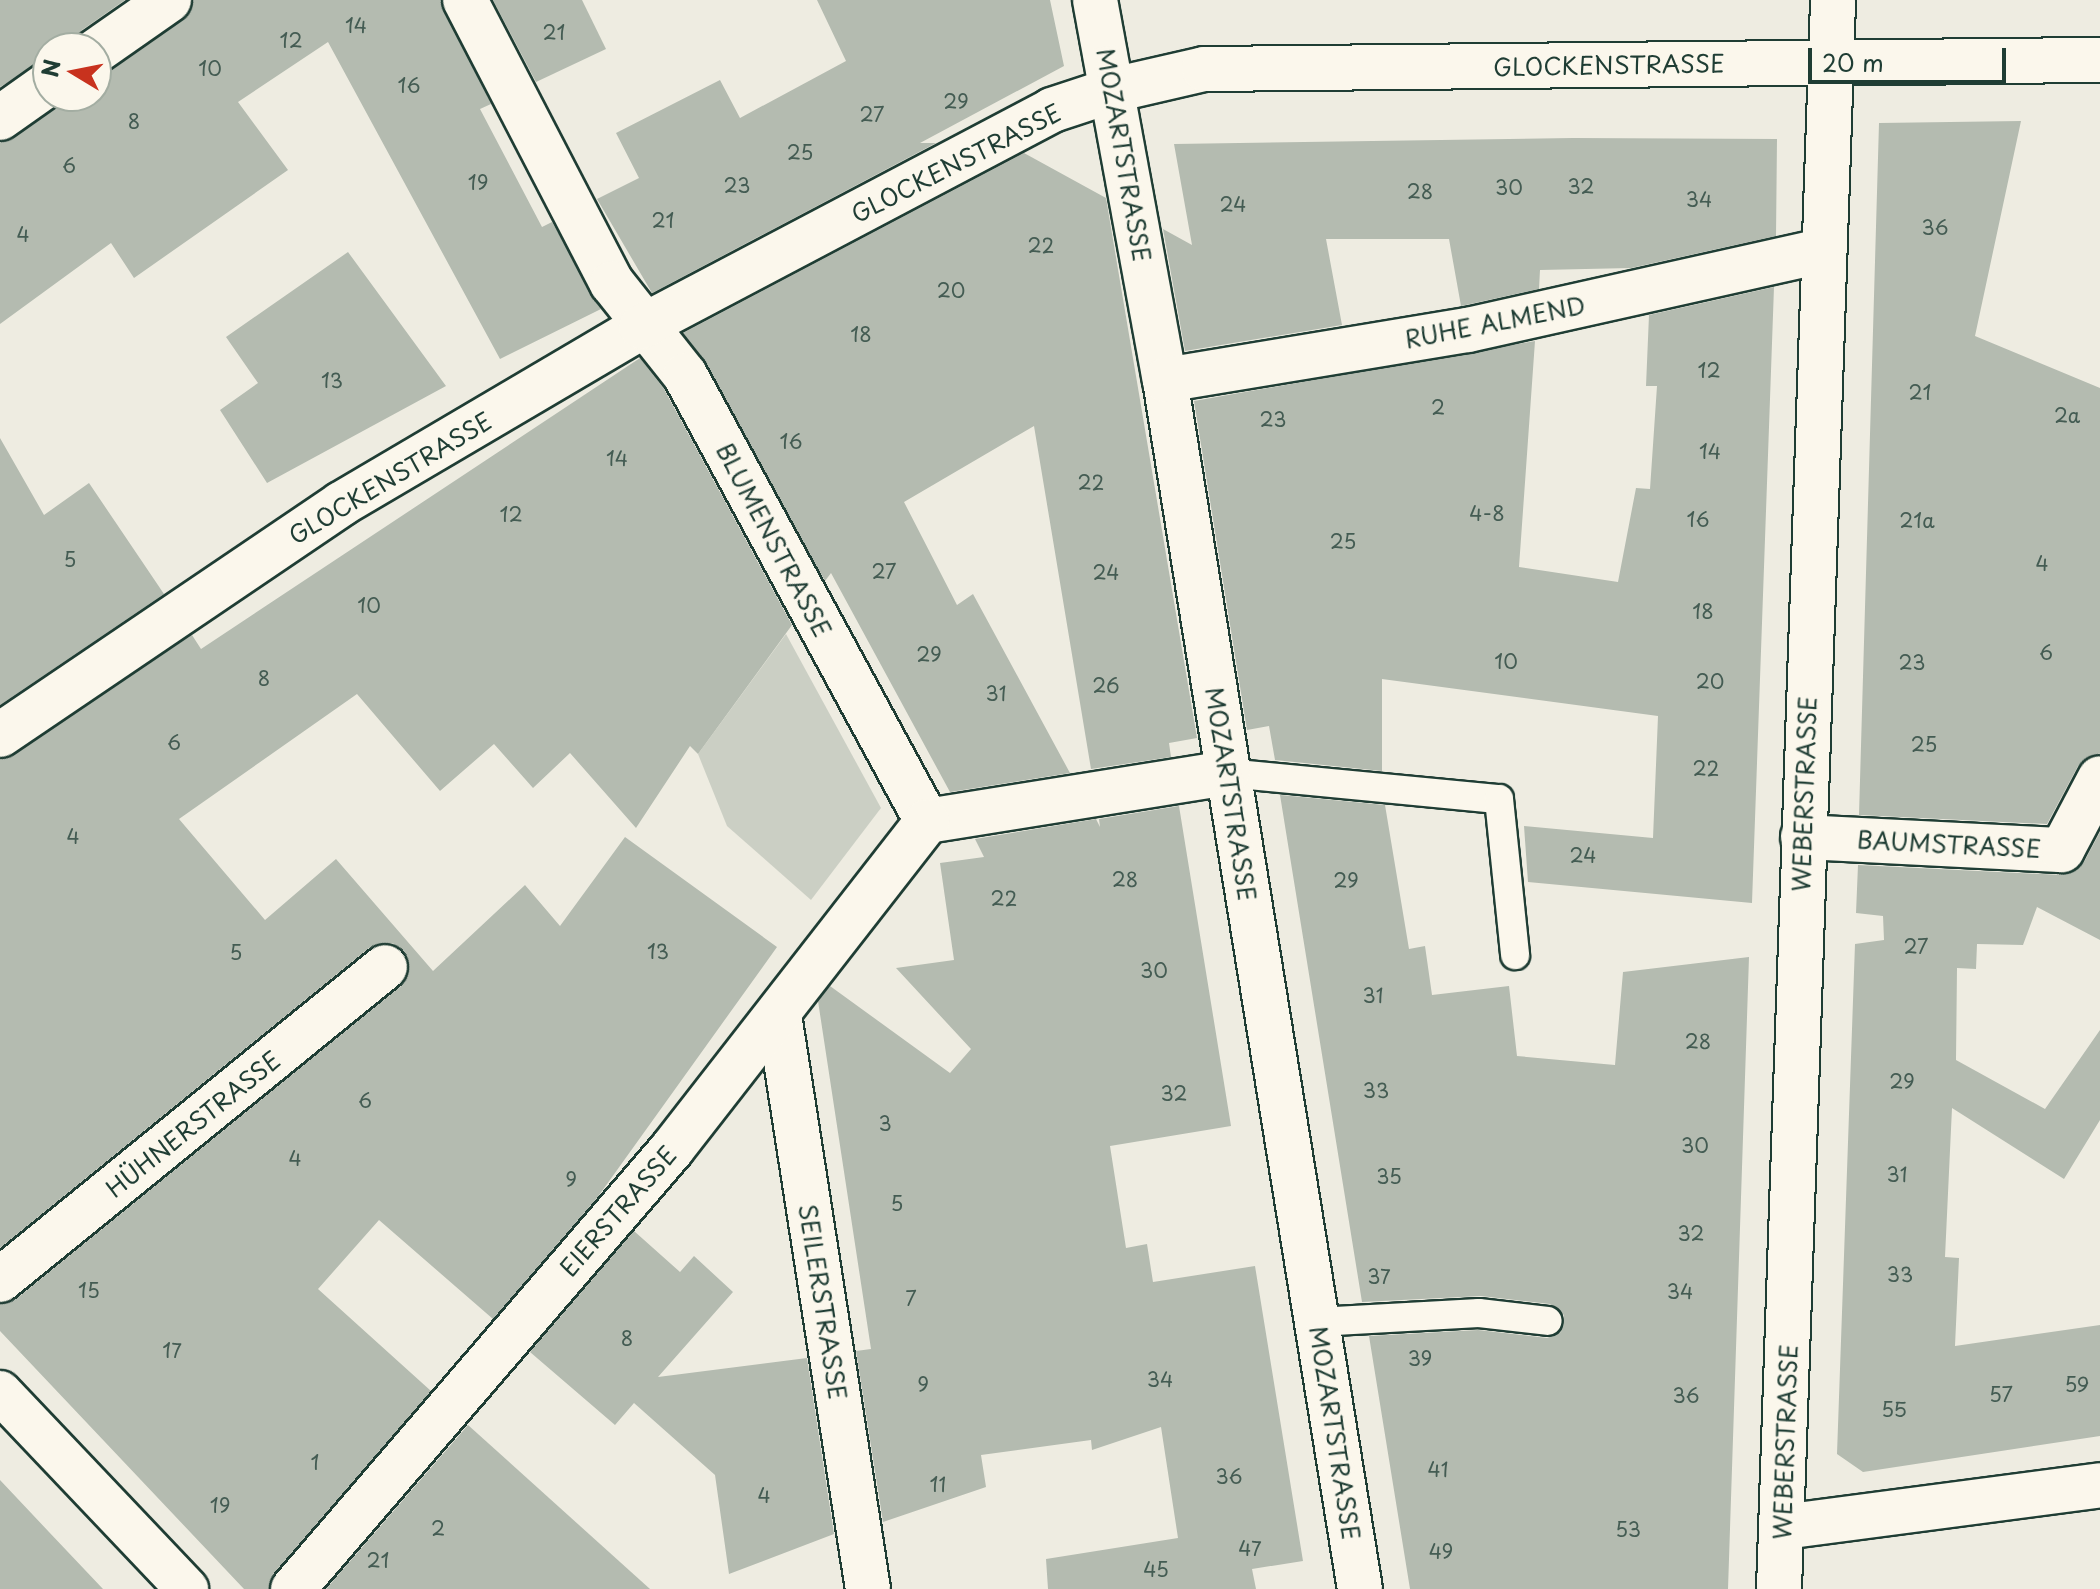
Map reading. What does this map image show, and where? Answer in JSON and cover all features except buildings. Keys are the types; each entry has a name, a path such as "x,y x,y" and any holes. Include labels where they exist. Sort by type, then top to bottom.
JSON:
{"street":[{"path":"112,40 169,0"},
{"name":"BLUMENSTRASSE","path":"465,0 641,327 685,375 927,821"},
{"name":"MOZARTSTRASSE","path":"1095,0 1165,380 1360,1589"},
{"name":"WEBERSTRASSE","path":"1779,1589 1822,251 1833,0"},
{"name":"GLOCKENSTRASSE","path":"0,735 341,504 641,327 1052,110 1113,90 1204,69 2100,60"},
{"path":"0,118 32,95"},
{"name":"RUHE ALMEND","path":"1165,380 1468,330 1822,251"},
{"path":"927,821 1227,773"},
{"name":"BAUMSTRASSE","path":"1803,837 2062,850 2100,778"},
{"name":"EIERSTRASSE","path":"293,1589 779,1015 927,821"},
{"name":"HÜHNERSTRASSE","path":"0,1280 385,967"},
{"name":"SEILERSTRASSE","path":"779,1015 868,1589"},
{"path":"0,1392 187,1589"},
{"path":"1783,1527 2100,1485"}],"lane":[{"path":"1227,773 1499,799 1515,955"},
{"path":"1317,1322 1479,1313 1548,1321"}],"shaded area":[{"path":"786,634 881,808 811,900 727,826 698,754"}]}
